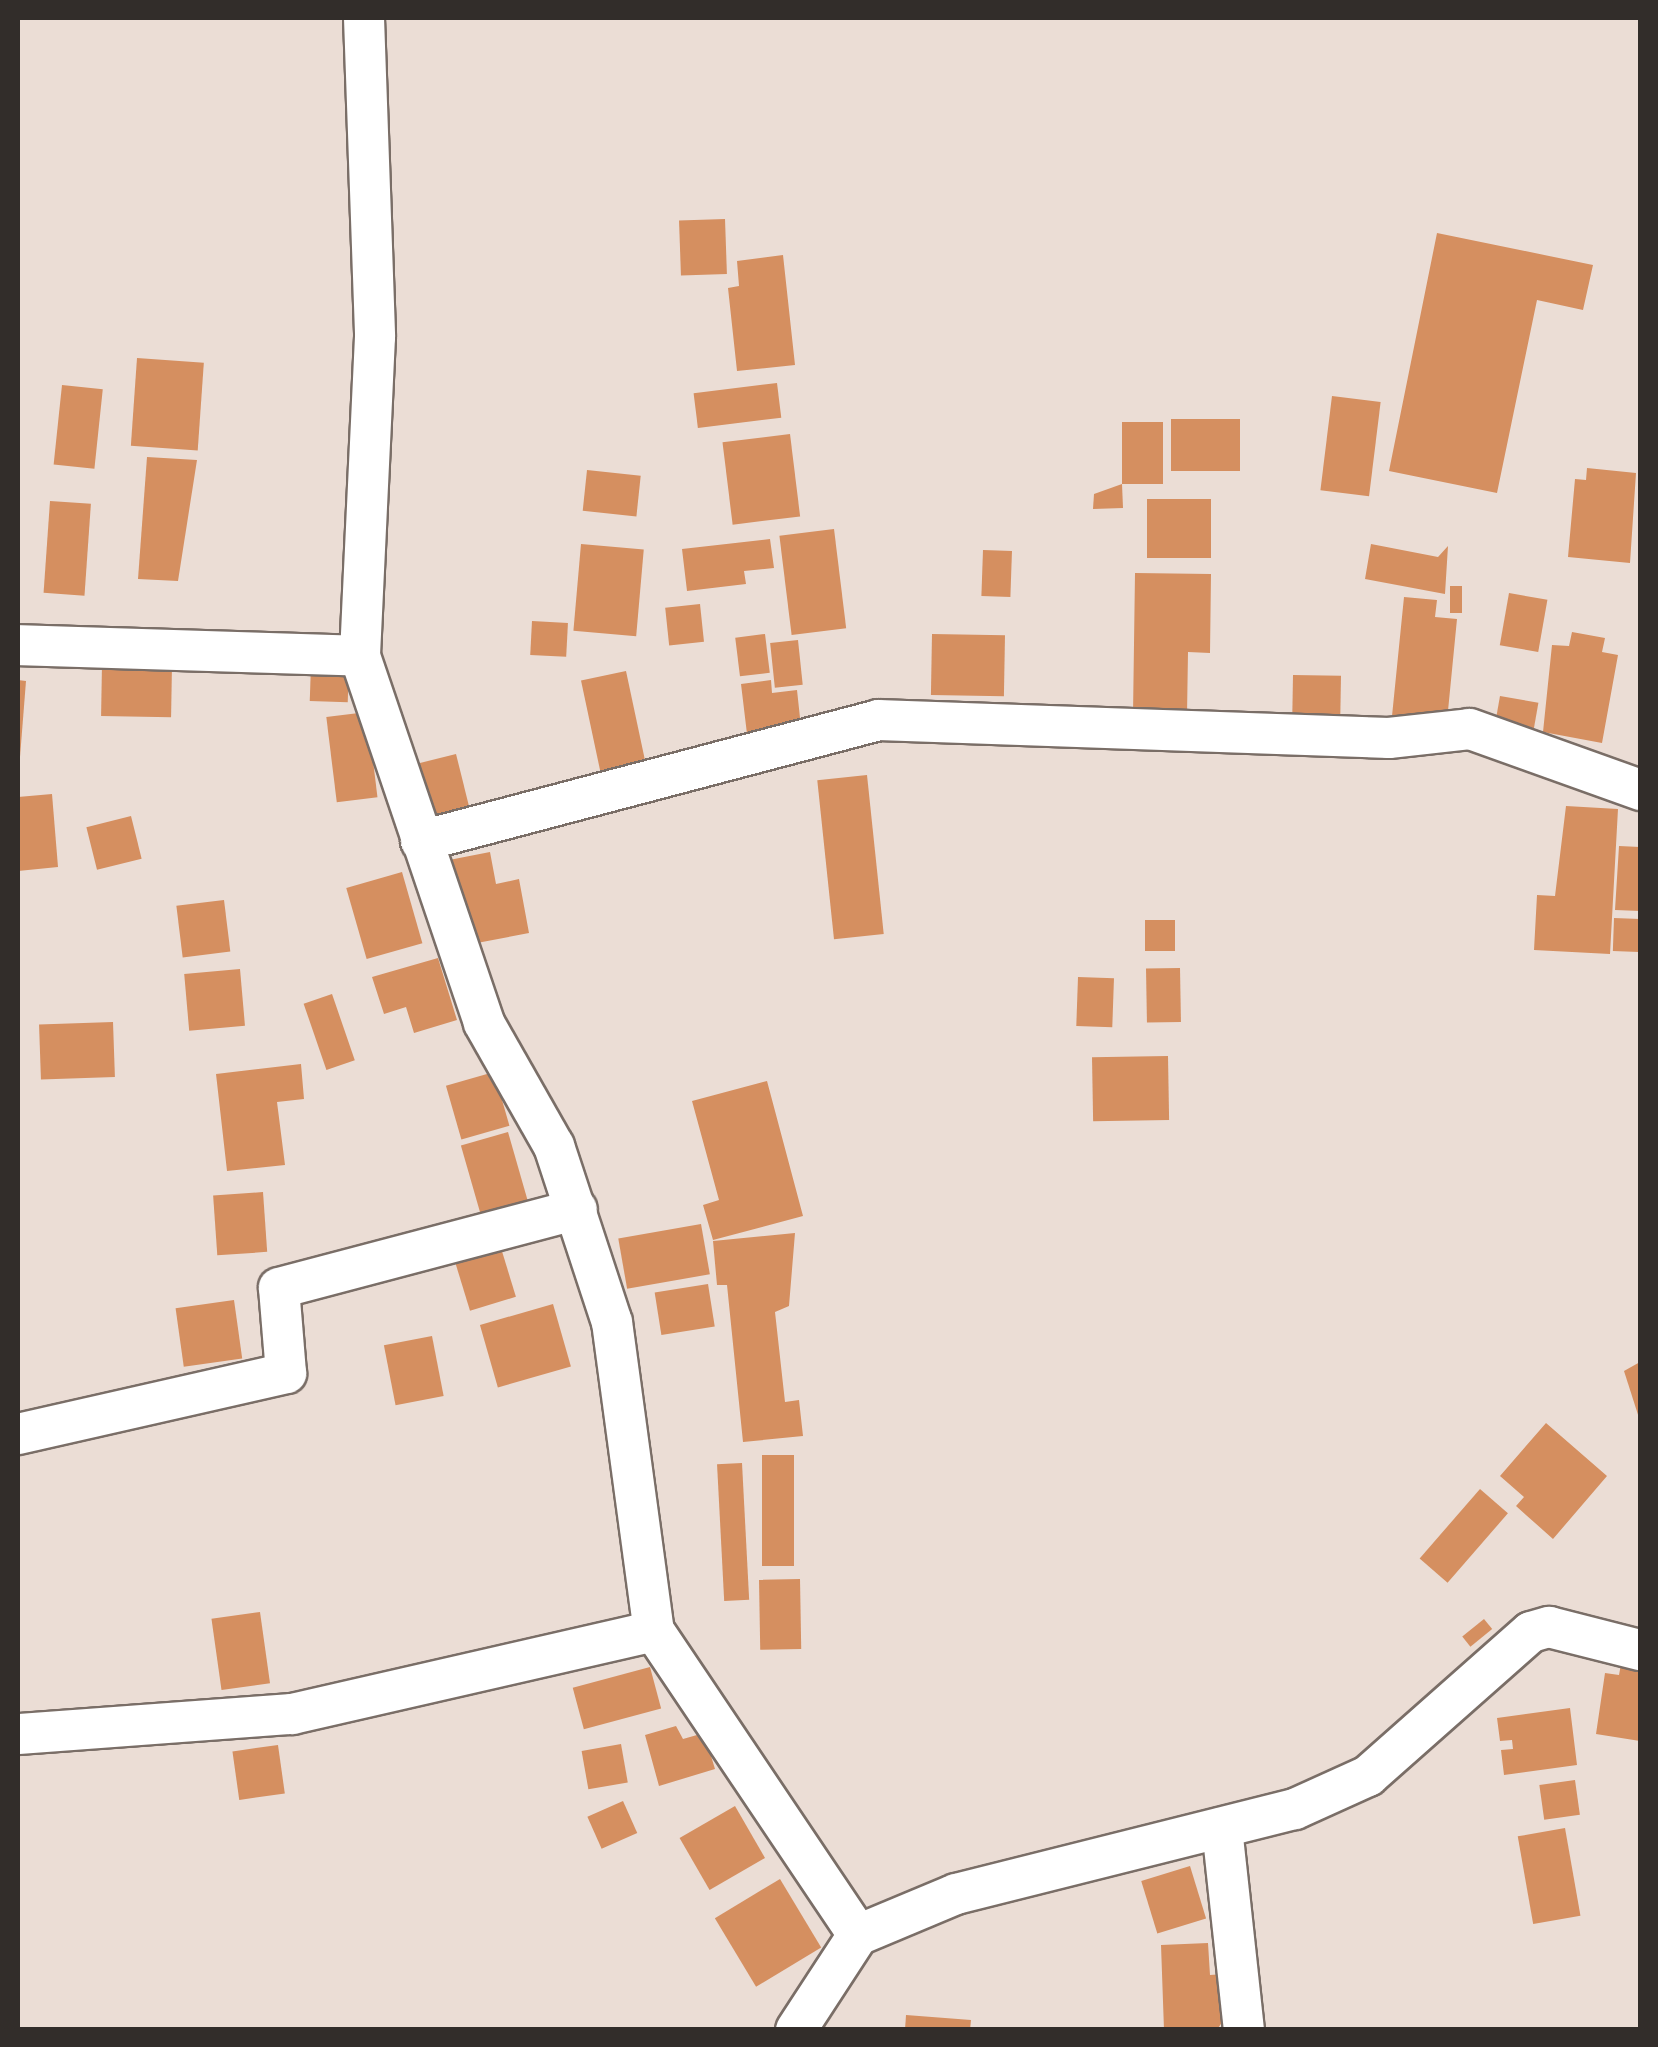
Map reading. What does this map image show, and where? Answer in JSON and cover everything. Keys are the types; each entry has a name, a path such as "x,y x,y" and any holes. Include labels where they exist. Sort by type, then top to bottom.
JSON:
{"street":[{"path":"364,18 375,338 360,656 484,1024 554,1146 612,1322 654,1632 858,1935"},
{"path":"18,645 360,656"},
{"path":"420,841 878,720 1389,738 1470,729 1640,790"},
{"path":"18,1434 286,1373 279,1288 577,1208"},
{"path":"796,2030 858,1935 956,1894 1222,1828 1368,1776 1531,1632 1549,1627 1640,1650"},
{"path":"18,1734 292,1714 654,1632"},
{"path":"1222,1828 1244,2030"}],"building":[{"path":"725,219 727,274 681,276 679,221"},
{"path":"1437,233 1593,265 1583,310 1537,300 1497,493 1389,471"},
{"path":"783,255 795,365 737,371 728,288 739,286 737,261"},
{"path":"137,358 204,363 198,450 131,446"},
{"path":"777,383 781,418 698,428 694,393"},
{"path":"62,385 103,389 94,469 54,465"},
{"path":"1332,396 1381,402 1369,496 1320,490"},
{"path":"1171,419 1240,419 1240,471 1171,471"},
{"path":"1122,422 1163,422 1163,484 1122,484"},
{"path":"790,434 800,516 733,525 723,442"},
{"path":"147,457 197,460 178,581 138,579"},
{"path":"1587,468 1636,473 1630,563 1568,557 1575,479 1586,480"},
{"path":"587,470 641,476 636,516 583,511"},
{"path":"1122,484 1123,508 1093,509 1094,494"},
{"path":"1147,499 1211,499 1211,558 1147,558"},
{"path":"50,501 91,504 84,596 44,593"},
{"path":"834,529 846,628 792,635 779,536"},
{"path":"770,539 774,568 744,571 746,584 687,591 682,549"},
{"path":"581,544 644,549 636,636 573,631"},
{"path":"1371,544 1438,557 1448,546 1445,594 1365,579"},
{"path":"983,550 1012,551 1010,597 981,596"},
{"path":"1135,573 1211,574 1210,653 1188,652 1187,715 1133,714"},
{"path":"1450,586 1462,586 1462,613 1450,613"},
{"path":"1509,593 1547,600 1538,652 1500,645"},
{"path":"1404,597 1437,600 1435,617 1457,619 1447,721 1392,716"},
{"path":"700,604 704,642 669,645 665,608"},
{"path":"532,621 568,623 566,657 530,655"},
{"path":"1572,632 1605,638 1602,652 1618,655 1602,743 1543,732 1552,645 1569,646"},
{"path":"765,634 770,673 740,676 735,638"},
{"path":"932,634 1005,635 1004,696 931,695"},
{"path":"798,640 803,685 775,688 770,643"},
{"path":"102,664 172,665 171,717 101,716"},
{"path":"311,665 349,666 348,702 310,701"},
{"path":"626,671 646,766 601,775 581,681"},
{"path":"1293,675 1341,676 1340,726 1292,725"},
{"path":"18,680 26,681 20,757 18,757"},
{"path":"771,680 772,693 797,690 801,727 747,734 741,684"},
{"path":"1500,696 1538,703 1533,734 1494,728"},
{"path":"367,712 377,797 337,802 326,717"},
{"path":"456,754 470,811 430,821 415,764"},
{"path":"867,775 884,934 834,939 817,780"},
{"path":"52,794 58,867 18,871 18,797"},
{"path":"1566,806 1618,809 1610,954 1534,950 1537,895 1555,896"},
{"path":"131,816 142,859 97,870 86,827"},
{"path":"1619,846 1640,847 1640,911 1615,910"},
{"path":"490,852 496,884 519,879 529,933 461,946 444,861"},
{"path":"402,872 422,943 367,959 346,888"},
{"path":"224,900 230,952 183,957 176,906"},
{"path":"1614,918 1640,919 1639,952 1613,951"},
{"path":"1145,920 1175,920 1175,951 1145,951"},
{"path":"438,958 457,1020 414,1033 406,1007 384,1014 372,977"},
{"path":"1180,968 1181,1022 1147,1023 1146,969"},
{"path":"240,969 245,1026 189,1031 184,974"},
{"path":"1078,977 1114,978 1112,1027 1076,1026"},
{"path":"332,994 355,1060 326,1070 304,1004"},
{"path":"113,1022 115,1077 41,1080 39,1025"},
{"path":"1168,1056 1169,1120 1093,1121 1092,1057"},
{"path":"301,1064 304,1099 277,1102 285,1165 227,1171 216,1074"},
{"path":"494,1072 509,1126 461,1140 446,1086"},
{"path":"767,1081 803,1216 713,1240 703,1205 719,1200 692,1101"},
{"path":"508,1132 529,1205 482,1219 461,1146"},
{"path":"263,1192 267,1252 217,1255 213,1195"},
{"path":"701,1224 710,1274 627,1289 618,1239"},
{"path":"795,1233 789,1306 775,1312 785,1402 799,1400 803,1436 743,1442 727,1285 717,1285 713,1241"},
{"path":"501,1248 516,1297 470,1311 455,1262"},
{"path":"708,1284 715,1326 661,1335 655,1292"},
{"path":"234,1300 242,1358 184,1367 176,1308"},
{"path":"553,1304 571,1366 498,1387 480,1325"},
{"path":"432,1336 444,1396 396,1405 384,1345"},
{"path":"1640,1362 1640,1421 1624,1371"},
{"path":"1546,1423 1607,1476 1553,1539 1516,1506 1524,1497 1500,1476"},
{"path":"762,1455 794,1455 794,1566 762,1566"},
{"path":"742,1463 749,1600 724,1601 717,1464"},
{"path":"1480,1489 1508,1513 1448,1583 1420,1558"},
{"path":"800,1579 801,1649 760,1650 759,1580"},
{"path":"260,1612 270,1683 221,1690 211,1619"},
{"path":"1484,1619 1492,1629 1470,1647 1462,1637"},
{"path":"1621,1664 1640,1667 1640,1741 1596,1734 1605,1673 1619,1675"},
{"path":"650,1667 661,1709 584,1729 573,1688"},
{"path":"1570,1708 1577,1765 1504,1775 1501,1750 1513,1749 1512,1740 1500,1741 1497,1718"},
{"path":"676,1726 683,1739 704,1733 715,1769 659,1786 645,1735"},
{"path":"621,1744 628,1782 588,1789 582,1751"},
{"path":"278,1745 285,1794 239,1800 232,1751"},
{"path":"1575,1780 1580,1815 1544,1820 1539,1785"},
{"path":"623,1801 637,1833 602,1849 587,1817"},
{"path":"735,1806 765,1858 710,1890 680,1838"},
{"path":"1565,1828 1580,1916 1533,1924 1518,1836"},
{"path":"1190,1866 1206,1919 1157,1934 1141,1881"},
{"path":"780,1879 821,1948 756,1987 715,1918"},
{"path":"1208,1943 1210,1975 1224,1974 1226,2016 1217,2030 1164,2030 1161,1945"},
{"path":"906,2015 971,2020 970,2030 905,2030"}]}
